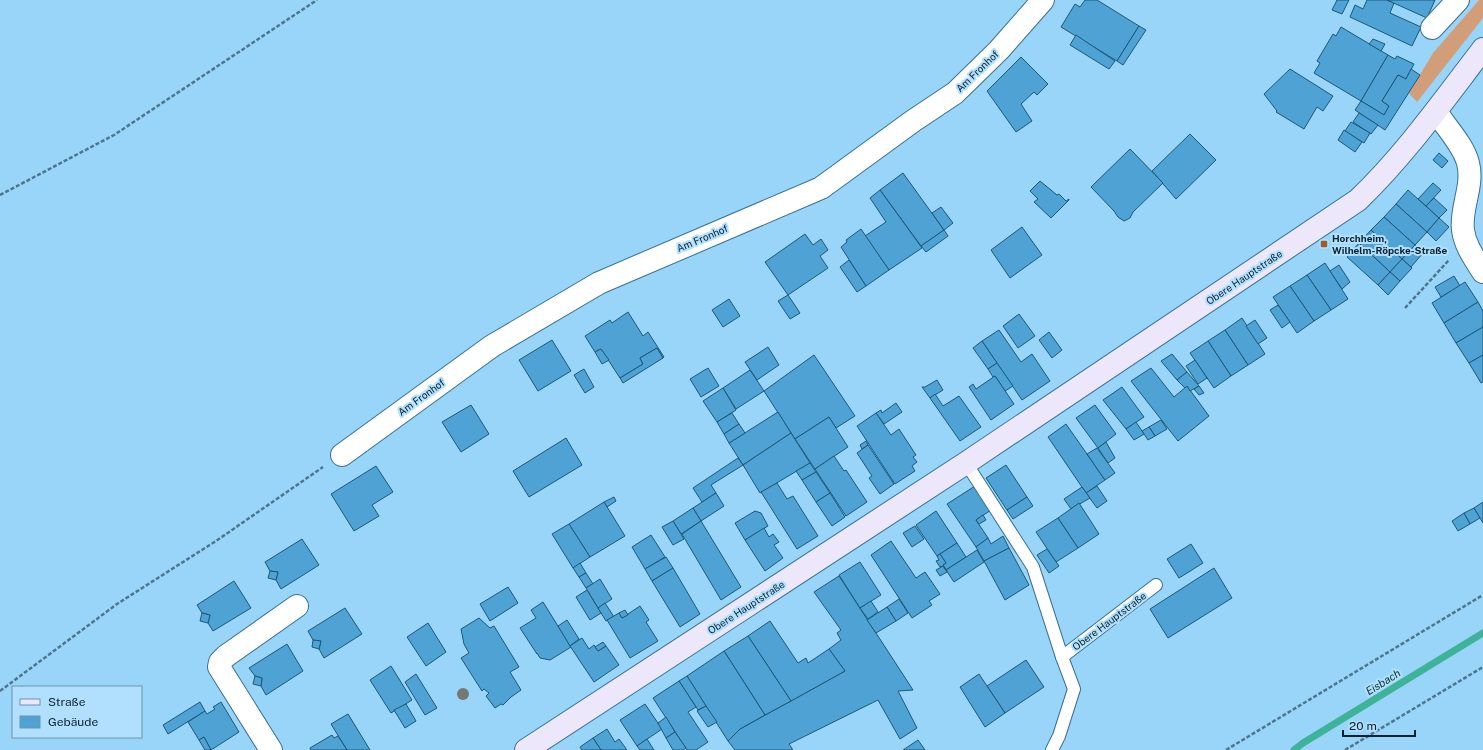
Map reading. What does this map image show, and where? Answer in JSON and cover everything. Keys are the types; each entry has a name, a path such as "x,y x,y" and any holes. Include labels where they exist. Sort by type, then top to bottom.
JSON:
{"main road":[{"name":"Obere Hauptstraße","path":"526,750 966,463 1358,200 1385,174 1436,111 1483,49"}],"street":[{"name":"Am Fronhof","path":"342,455 492,346 599,283 821,188 913,121 955,93 999,50 1043,0"},
{"path":"1432,28 1458,0"},
{"path":"1436,111 1464,152 1468,165 1470,179 1463,229 1466,242 1483,272"},
{"path":"271,750 218,667 220,662 226,656 297,606"}],"lane":[{"name":"Obere Hauptstraße","path":"966,463 1033,567 1074,689 1059,736 1052,750"},
{"name":"Obere Hauptstraße","path":"1062,657 1156,585"}],"path":[{"path":"0,195 114,136 317,0"},
{"path":"1405,308 1466,242"},
{"path":"0,691 117,604 216,541 342,455"},
{"path":"1226,750 1483,595"},
{"path":"1345,750 1483,667"}],"shaded area":[{"path":"1479,0 1483,0 1483,18 1417,102 1409,93 1433,53"}],"building":[{"path":"1085,0 1097,0 1139,26 1117,61 1061,27 1075,4 1080,7"},
{"path":"1337,0 1349,0 1342,14 1332,10"},
{"path":"1367,0 1387,0 1394,3 1390,13 1421,27 1412,46 1350,17 1355,5 1363,9"},
{"path":"1387,0 1435,0 1427,18"},
{"path":"1139,26 1146,30 1123,65 1117,61"},
{"path":"1341,27 1388,55 1361,101 1314,73 1320,63 1317,61 1333,34 1336,36"},
{"path":"1076,35 1115,61 1109,69 1070,45"},
{"path":"1373,39 1385,44 1381,51 1369,44"},
{"path":"1388,55 1395,59 1397,56 1414,64 1406,79 1398,75 1382,101 1389,106 1384,115 1361,101"},
{"path":"1021,57 1048,84 1037,95 1034,92 1021,104 1032,121 1016,132 987,91"},
{"path":"1290,69 1333,96 1323,111 1317,107 1304,129 1276,112 1277,111 1264,94"},
{"path":"1411,69 1420,75 1385,130 1355,110 1361,101 1384,115 1389,106 1382,101 1398,75 1406,79"},
{"path":"1359,113 1378,125 1371,134 1353,122"},
{"path":"1351,122 1370,133 1364,143 1345,131"},
{"path":"1344,130 1362,142 1355,152 1338,140"},
{"path":"1190,134 1216,160 1176,199 1152,171"},
{"path":"1130,149 1163,183 1133,212 1130,218 1124,221 1118,217 1091,187"},
{"path":"1439,153 1448,161 1442,168 1433,160"},
{"path":"903,173 944,230 921,246 880,190"},
{"path":"1040,181 1057,195 1059,194 1066,201 1069,199 1051,218 1034,202 1038,199 1030,191"},
{"path":"1433,183 1441,190 1426,206 1418,199"},
{"path":"880,190 922,248 889,270 865,236 886,222 870,198"},
{"path":"1408,190 1439,218 1427,232 1396,204"},
{"path":"1434,198 1447,210 1439,218 1426,206"},
{"path":"1396,204 1427,232 1415,245 1384,217"},
{"path":"941,207 953,223 944,230 932,213"},
{"path":"1384,217 1415,245 1402,259 1371,230"},
{"path":"1439,218 1449,227 1436,241 1427,232"},
{"path":"1022,227 1042,255 1010,278 991,250"},
{"path":"861,229 889,270 866,286 841,247 847,242 846,240"},
{"path":"944,230 948,236 926,252 921,246"},
{"path":"1371,230 1402,259 1390,272 1359,243"},
{"path":"805,234 813,245 821,239 828,250 820,256 828,268 788,295 765,262"},
{"path":"1359,243 1390,272 1378,285 1347,257"},
{"path":"1415,245 1423,253 1411,267 1402,259"},
{"path":"1402,259 1412,268 1400,281 1390,272"},
{"path":"849,260 866,286 857,292 840,267"},
{"path":"1325,263 1348,299 1331,310 1307,275"},
{"path":"1339,265 1350,282 1342,289 1330,271"},
{"path":"1390,272 1400,281 1388,295 1378,285"},
{"path":"1307,275 1331,310 1314,321 1290,286"},
{"path":"1454,276 1460,286 1441,297 1435,287"},
{"path":"1465,282 1478,302 1444,323 1432,303"},
{"path":"1290,286 1314,321 1297,333 1273,297"},
{"path":"788,295 800,313 790,319 778,301"},
{"path":"729,299 740,316 723,327 712,310"},
{"path":"1478,302 1483,311 1483,327 1456,343 1444,323"},
{"path":"1278,305 1290,322 1282,328 1270,310"},
{"path":"628,312 643,336 648,332 664,357 663,358 657,348 640,358 643,364 620,378 601,349 595,352 585,336 610,320 612,323"},
{"path":"1019,314 1035,336 1018,348 1003,326"},
{"path":"1242,318 1265,354 1248,365 1225,330"},
{"path":"1255,320 1267,338 1258,344 1246,326"},
{"path":"1483,327 1483,355 1469,363 1456,343"},
{"path":"999,330 1021,362 1032,354 1050,381 1022,400 982,341"},
{"path":"1225,330 1248,365 1231,376 1208,341"},
{"path":"1049,332 1062,350 1052,358 1039,340"},
{"path":"552,340 571,371 538,391 519,360"},
{"path":"982,341 997,363 988,369 973,348"},
{"path":"1208,341 1231,376 1214,388 1190,353"},
{"path":"768,347 779,365 757,380 745,362"},
{"path":"657,348 663,358 623,383 620,378 643,364 640,358"},
{"path":"601,349 609,360 602,364 595,352"},
{"path":"1172,354 1187,372 1177,380 1161,361"},
{"path":"814,355 855,416 836,428 829,417 795,439 764,391"},
{"path":"1483,355 1483,382 1481,383 1469,363"},
{"path":"1195,360 1207,378 1198,384 1186,366"},
{"path":"997,363 1013,386 1005,391 995,376 993,377 988,369"},
{"path":"708,368 719,386 701,397 690,379"},
{"path":"1151,368 1174,397 1187,386 1209,416 1178,441 1131,381"},
{"path":"584,369 594,387 585,393 574,375"},
{"path":"750,370 764,391 736,409 723,388"},
{"path":"1187,372 1199,386 1190,391 1187,386 1185,388 1177,380"},
{"path":"995,376 1014,404 991,420 969,387 973,384 976,389"},
{"path":"937,380 943,390 930,398 922,387 925,387"},
{"path":"1199,386 1204,393 1199,395 1194,389"},
{"path":"1122,387 1144,417 1126,429 1103,400"},
{"path":"723,388 736,410 717,422 703,401"},
{"path":"935,394 943,406 959,396 981,427 960,441 930,398"},
{"path":"896,403 902,412 884,424 876,413 881,410 882,413"},
{"path":"471,405 489,434 461,452 442,422"},
{"path":"1095,405 1116,434 1098,448 1076,418"},
{"path":"778,412 791,433 743,465 729,443"},
{"path":"732,413 739,424 724,434 717,422"},
{"path":"876,413 891,435 899,429 916,455 913,457 917,462 912,466 915,471 895,484 857,426"},
{"path":"829,417 848,447 815,469 795,439"},
{"path":"1161,420 1167,429 1155,436 1149,427"},
{"path":"1136,422 1144,434 1134,440 1126,429"},
{"path":"739,424 745,433 729,443 724,434"},
{"path":"1066,424 1105,480 1086,493 1048,437"},
{"path":"1149,427 1155,436 1148,440 1142,431"},
{"path":"791,433 810,463 760,493 743,465"},
{"path":"566,438 582,465 529,497 513,471"},
{"path":"866,441 868,445 862,449 860,445"},
{"path":"1106,442 1115,458 1108,463 1098,448"},
{"path":"868,445 894,484 880,494 869,478 872,476 857,453"},
{"path":"1097,448 1115,473 1105,480 1087,454"},
{"path":"834,456 844,471 846,470 867,502 846,516 815,469"},
{"path":"738,458 743,465 711,485 716,493 702,502 693,488"},
{"path":"810,463 816,472 802,480 796,471"},
{"path":"1006,465 1027,497 1007,510 986,478"},
{"path":"376,466 393,492 372,505 379,516 354,531 331,494"},
{"path":"816,472 830,493 816,502 802,480"},
{"path":"777,483 787,499 793,496 818,536 797,549 761,492"},
{"path":"975,486 991,510 976,520 988,538 976,547 947,504"},
{"path":"1097,486 1107,501 1097,508 1086,493"},
{"path":"1082,487 1090,498 1071,509 1064,499"},
{"path":"716,493 724,506 701,521 693,508"},
{"path":"830,493 845,517 832,526 816,502"},
{"path":"614,497 616,501 607,507 604,502"},
{"path":"1027,497 1033,506 1013,519 1007,510"},
{"path":"604,502 625,536 590,557 569,524"},
{"path":"1483,502 1483,523 1474,508"},
{"path":"1079,503 1099,534 1078,548 1058,518"},
{"path":"693,508 701,521 681,534 673,521"},
{"path":"1474,508 1480,518 1470,524 1464,513"},
{"path":"755,511 761,513 768,526 745,540 735,523"},
{"path":"936,511 957,543 937,556 916,525"},
{"path":"1464,513 1470,524 1458,531 1452,521"},
{"path":"983,515 986,520 979,524 976,520"},
{"path":"1058,518 1078,548 1056,562 1036,532"},
{"path":"673,521 684,539 673,545 662,527"},
{"path":"701,521 741,587 721,600 682,534"},
{"path":"569,524 590,557 573,568 552,534"},
{"path":"915,526 924,539 912,547 903,533"},
{"path":"764,528 769,537 773,534 779,542 774,545 783,558 765,571 745,540"},
{"path":"651,535 665,557 645,569 632,547"},
{"path":"1003,536 1009,548 984,561 976,547 988,538 991,544"},
{"path":"302,539 319,565 281,589 276,580 278,572 270,571 265,562"},
{"path":"891,541 916,578 925,572 940,594 929,601 932,605 912,618 871,555"},
{"path":"957,543 966,557 946,570 943,565 946,563 940,554"},
{"path":"1191,544 1203,563 1179,578 1167,559"},
{"path":"1009,548 1029,585 1005,600 984,561"},
{"path":"1047,549 1059,566 1049,573 1037,555"},
{"path":"977,550 984,562 954,582 946,570"},
{"path":"940,554 946,563 943,565 947,571 943,566 940,567 936,561 939,560 937,556"},
{"path":"666,557 673,568 652,581 645,569"},
{"path":"860,562 881,595 860,608 839,575"},
{"path":"580,563 586,573 579,577 573,568"},
{"path":"943,566 947,572 940,576 936,570"},
{"path":"673,568 700,614 680,627 652,581"},
{"path":"1214,568 1232,598 1168,638 1150,609"},
{"path":"270,571 278,572 276,580 268,578"},
{"path":"586,573 593,584 586,588 579,577"},
{"path":"839,576 913,690 898,691 917,728 900,739 878,700 789,744 793,750 735,750 728,741 740,729 845,671 829,649 841,640 837,633 841,630 814,592"},
{"path":"600,579 612,599 598,608 586,588"},
{"path":"234,581 251,608 213,631 208,623 210,615 202,613 197,605"},
{"path":"508,587 518,603 490,621 480,604"},
{"path":"587,590 601,613 590,620 576,597"},
{"path":"899,599 908,613 896,621 887,607"},
{"path":"871,601 878,612 868,619 860,608"},
{"path":"543,602 571,647 550,660 540,658 520,628 536,618 531,610"},
{"path":"605,603 614,617 606,621 598,608"},
{"path":"640,606 649,620 646,622 658,641 630,658 607,620 619,613 622,618"},
{"path":"887,607 896,621 876,633 867,620"},
{"path":"345,608 362,634 324,658 319,649 321,641 313,640 308,631"},
{"path":"625,610 628,615 622,618 619,613"},
{"path":"202,613 210,615 208,623 200,621"},
{"path":"479,618 490,628 494,626 519,667 510,672 521,690 503,705 501,704 495,708 486,696 489,693 484,689 482,691 461,658 469,653 464,644 461,629"},
{"path":"567,620 579,639 570,646 558,626"},
{"path":"770,621 798,663 806,658 808,663 829,649 845,671 791,701 748,636"},
{"path":"428,623 446,652 426,666 407,637"},
{"path":"748,636 791,701 765,715 724,651"},
{"path":"582,638 589,649 594,645 598,651 606,646 619,665 594,682 570,646"},
{"path":"313,640 321,641 319,649 312,647"},
{"path":"603,642 606,646 598,651 595,647"},
{"path":"287,644 303,671 266,695 261,686 262,678 255,676 249,668"},
{"path":"724,651 765,715 740,729 728,741 687,676"},
{"path":"1026,660 1044,687 1005,713 987,686"},
{"path":"391,666 412,700 391,713 370,680"},
{"path":"416,674 437,708 425,715 405,682"},
{"path":"979,674 1005,713 985,727 960,687"},
{"path":"255,676 262,678 261,686 253,684"},
{"path":"687,676 706,706 698,710 679,681"},
{"path":"679,681 696,707 688,712 708,742 696,750 687,750 653,698"},
{"path":"200,702 205,711 168,734 163,725"},
{"path":"221,702 239,732 211,750 204,737 199,740 188,722 205,711 207,714 215,709 213,707"},
{"path":"406,704 416,721 405,728 394,710"},
{"path":"645,704 662,729 637,746 620,720"},
{"path":"706,706 717,722 708,727 697,711"},
{"path":"348,714 370,750 347,750 331,724"},
{"path":"666,717 675,732 666,738 658,723"},
{"path":"607,729 615,742 619,739 627,750 601,750 593,738"},
{"path":"675,732 686,748 683,750 673,750 666,738"},
{"path":"332,735 334,738 338,736 347,750 311,750 310,748"},
{"path":"204,737 211,750 205,750 199,740"},
{"path":"593,738 601,750 582,750 580,747"},
{"path":"647,739 654,750 640,750 637,746"},
{"path":"918,740 925,750 903,750"}],"waterway":[{"name":"Eisbach","path":"1294,750 1303,743 1483,633"}],"place":[{"name":"Horchheim, Wilhelm-Röpcke-Straße","path":"1324,244"}]}
